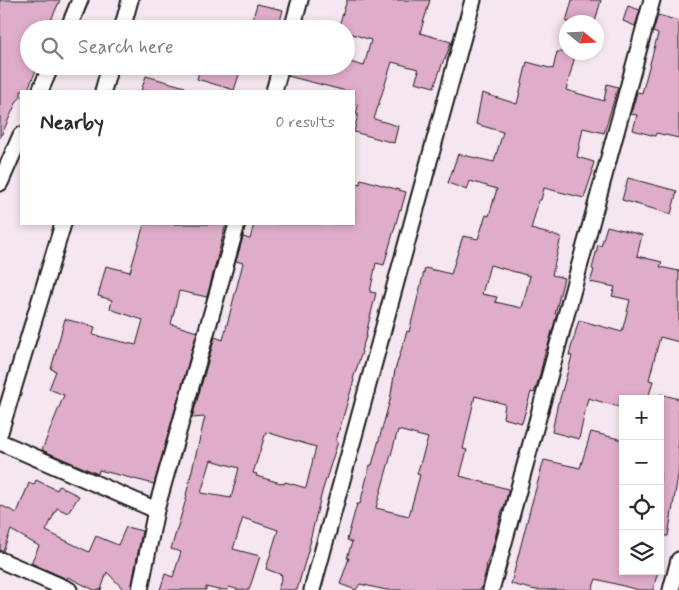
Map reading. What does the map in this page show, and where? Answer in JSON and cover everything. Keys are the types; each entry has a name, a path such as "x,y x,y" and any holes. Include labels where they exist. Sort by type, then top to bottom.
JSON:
{"street":[{"path":"72,20 80,0"},
{"path":"124,20 130,0"},
{"path":"294,20 300,0"},
{"path":"312,590 473,0"},
{"path":"491,590 652,0"},
{"path":"40,90 47,75"},
{"path":"103,90 107,75"},
{"path":"274,90 278,75"},
{"path":"0,183 20,137"},
{"path":"0,432 63,225"},
{"path":"140,590 156,510 237,225"},
{"path":"0,442 156,510"},
{"path":"0,560 70,590"},
{"path":"675,582 679,560"}],"building":[{"path":"0,0 60,0 51,20 20,20 20,75 34,75 27,90 20,90 20,98 0,138"},
{"path":"347,0 430,0 420,33 451,42 434,87 415,82 418,69 392,62 374,119 398,126 394,143 355,132 358,105 355,104 355,90 342,90 288,76 355,75 355,64 364,66 371,40 355,35 355,20 341,20"},
{"path":"572,0 601,0 597,15 568,15"},
{"path":"257,4 283,10 280,20 253,20"},
{"path":"628,6 640,10 635,26 623,21"},
{"path":"658,15 679,21 679,138 656,133 655,136 633,130 637,115 631,114 637,92 642,93 658,34 653,32"},
{"path":"557,52 559,52 559,60 574,60 566,90 604,101 607,84 618,87 604,133 583,128 577,157 594,162 584,198 544,188 541,200 539,200 531,229 561,237 552,275 564,278 555,314 557,314 539,378 534,393 531,392 522,423 503,418 505,404 475,396 463,449 467,450 460,476 508,489 481,590 386,590 360,584 356,590 340,584 349,558 347,558 352,542 347,540 357,504 360,504 370,465 372,465 390,400 395,370 407,331 409,332 425,268 451,274 463,236 478,239 486,215 489,216 497,189 470,181 467,190 448,183 458,154 494,162 503,132 476,124 482,93 517,104 527,62 553,69","holes":["490,265 530,276 522,308 495,302 497,297 482,294","398,430 428,438 417,474 420,475 409,516 376,508"]},
{"path":"198,75 239,75 234,90 197,79"},
{"path":"146,76 185,87 184,90 141,90"},
{"path":"628,178 677,191 671,214 622,200"},
{"path":"361,179 406,192 384,265 376,263 370,292 376,293 367,334 336,441 338,442 322,492 297,590 278,590 282,575 266,569 278,530 243,518 233,549 260,556 249,590 229,587 228,590 218,590 206,587 206,590 160,590 165,574 173,577 181,552 171,549 187,496 205,417 192,418 215,337 223,340 243,263 236,261 243,237 250,239 254,225 355,225 355,182 360,184","holes":["266,432 316,447 306,488 285,482 284,484 256,476 257,474 253,473","211,460 239,468 231,498 201,493"]},
{"path":"144,225 226,225 207,297 179,291 171,324 197,332 154,484 99,470 98,474 42,450 64,395 49,389 56,371 51,369 65,319 95,327 93,335 136,345 143,320 110,309 112,300 98,296 106,266 130,272"},
{"path":"607,226 642,235 637,256 662,262 660,267 679,271 679,342 660,337 649,380 653,381 649,395 619,395 619,407 588,398 579,439 552,432 558,402 572,356 569,355 579,320 622,332 630,300 612,296 615,287 590,282 598,245 601,246"},
{"path":"664,395 679,399 679,470 668,536 664,536"},
{"path":"591,432 619,439 619,575 657,575 653,590 639,590 596,579 592,590 536,590 511,584 544,460 580,468"},
{"path":"36,480 57,490 59,486 79,496 68,513 57,508 46,531 89,552 96,536 118,545 126,527 142,531 131,590 124,590 107,572 101,590 94,590 68,577 67,579 31,563 39,546 11,530 3,551 0,551 0,505 17,513 29,483 34,485"}]}
